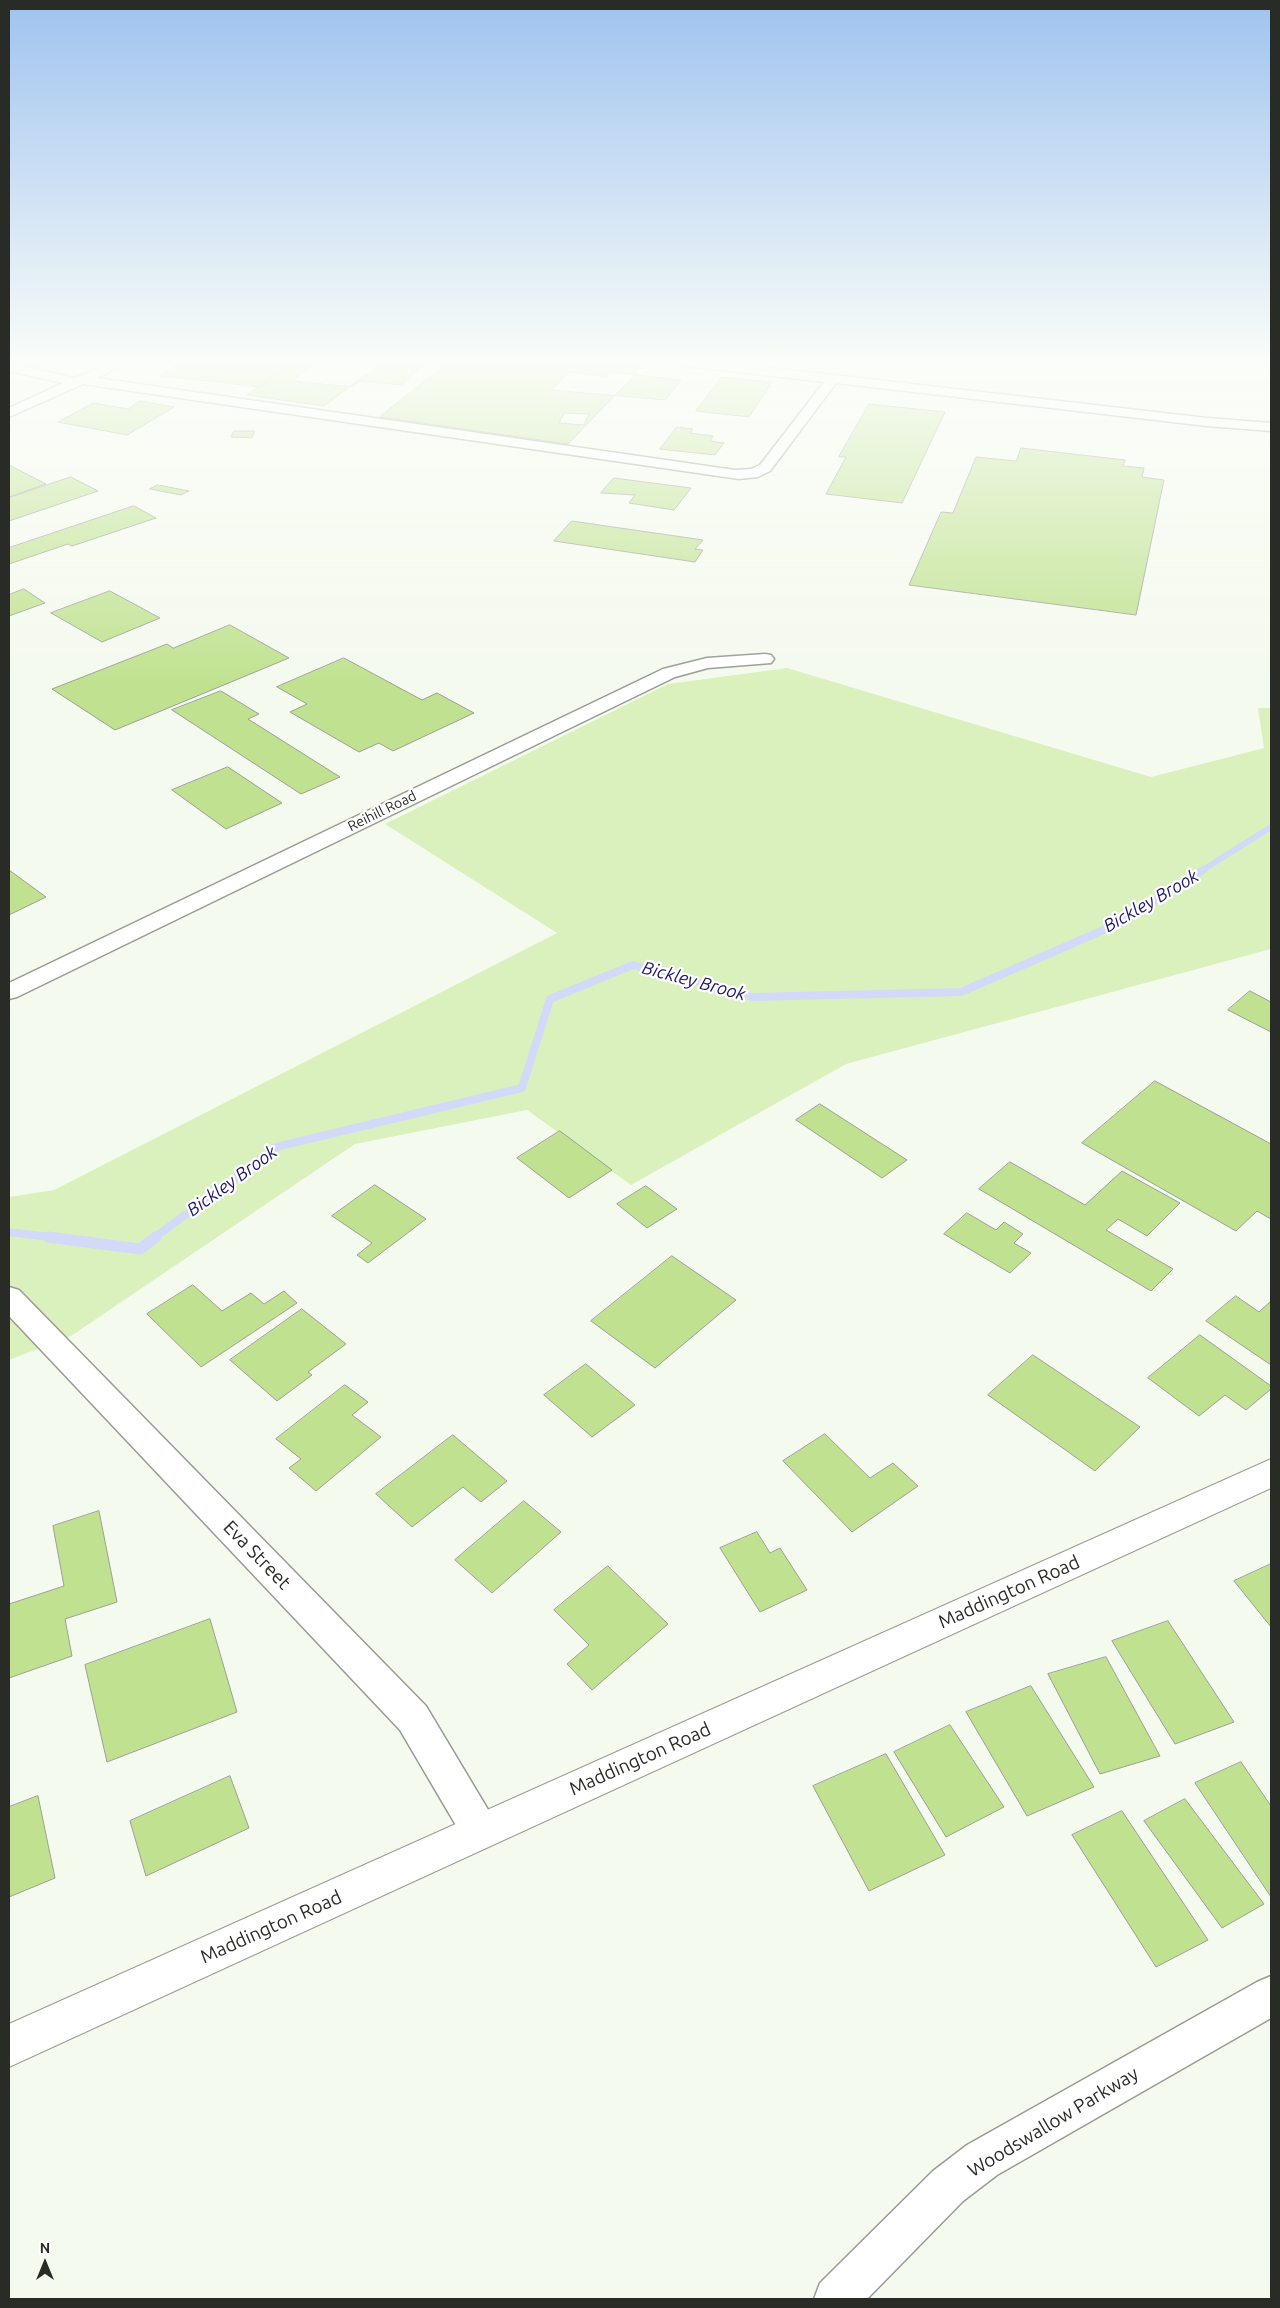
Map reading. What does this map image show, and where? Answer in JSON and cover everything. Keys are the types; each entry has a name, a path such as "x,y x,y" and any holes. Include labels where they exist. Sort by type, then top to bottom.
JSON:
{"main road":[{"name":"Maddington Road","path":"9,2046 1271,1473"}],"street":[{"path":"686,468 748,475 765,468"},
{"name":"Reihill Road","path":"9,992 669,672 707,663 764,659"},
{"name":"Eva Street","path":"9,1298 413,1718 480,1832"},
{"name":"Woodswallow Parkway","path":"836,2299 948,2186 982,2160 1271,1996"}],"green space":[{"path":"787,668 1151,777 1264,748 1258,708 1271,708 1271,949 846,1064 631,1185 527,1110 355,1144 71,1336 9,1360 9,1197 54,1190 557,933 385,824 668,684"}],"building":[{"path":"9,468 14,468 46,484 9,497"},
{"path":"840,468 919,468 902,503 826,494"},
{"path":"972,468 1141,468 1144,468 1142,477 1164,480 1136,615 909,585 941,512 953,513"},
{"path":"71,477 98,491 9,521 9,498"},
{"path":"614,478 691,488 674,510 629,503 635,495 601,493"},
{"path":"158,485 189,491 181,495 150,489"},
{"path":"134,506 156,518 72,546 68,544 9,564 9,548"},
{"path":"572,521 703,540 695,549 703,550 695,562 554,541"},
{"path":"24,589 45,603 9,616 9,595"},
{"path":"110,591 160,618 102,642 51,613"},
{"path":"230,625 289,658 115,730 52,689 167,644 173,648"},
{"path":"344,658 422,700 437,693 474,713 393,751 379,743 359,752 290,712 307,704 277,687"},
{"path":"221,691 259,714 248,719 340,777 301,794 172,710"},
{"path":"228,767 282,803 226,829 172,790"},
{"path":"9,870 46,897 9,915"},
{"path":"1250,991 1271,1002 1271,1032 1228,1010"},
{"path":"1155,1081 1271,1144 1271,1219 1257,1211 1236,1231 1082,1143"},
{"path":"820,1104 907,1160 882,1178 796,1120"},
{"path":"560,1131 612,1170 569,1198 517,1158"},
{"path":"1010,1162 1085,1205 1122,1171 1180,1203 1147,1236 1118,1219 1106,1230 1173,1269 1151,1291 979,1189"},
{"path":"375,1185 426,1219 368,1263 357,1255 372,1243 332,1216"},
{"path":"646,1186 677,1209 647,1228 617,1204"},
{"path":"967,1213 996,1230 1004,1222 1023,1234 1014,1243 1031,1253 1010,1273 944,1234"},
{"path":"672,1256 736,1300 655,1368 591,1321"},
{"path":"193,1285 222,1311 251,1293 264,1304 284,1291 297,1303 201,1367 147,1314"},
{"path":"1236,1296 1259,1312 1271,1301 1271,1365 1206,1321"},
{"path":"302,1309 346,1344 308,1372 312,1375 277,1401 230,1360"},
{"path":"1200,1335 1271,1386 1271,1389 1246,1410 1225,1395 1199,1416 1148,1378"},
{"path":"1033,1355 1140,1427 1095,1471 988,1395"},
{"path":"586,1364 635,1405 592,1437 544,1395"},
{"path":"345,1385 368,1402 352,1415 381,1437 316,1491 289,1468 301,1459 276,1439"},
{"path":"825,1434 870,1478 893,1463 918,1486 852,1532 783,1461"},
{"path":"453,1435 507,1481 481,1502 463,1487 412,1527 376,1494"},
{"path":"524,1501 561,1532 492,1593 455,1560"},
{"path":"99,1511 117,1602 65,1619 72,1656 9,1678 9,1604 64,1586 53,1526"},
{"path":"757,1532 770,1553 780,1548 807,1590 760,1612 720,1548"},
{"path":"1271,1564 1271,1627 1234,1581"},
{"path":"608,1566 668,1624 592,1690 567,1664 589,1645 554,1610"},
{"path":"210,1619 237,1712 107,1762 85,1665"},
{"path":"1168,1621 1234,1722 1175,1744 1112,1641"},
{"path":"1106,1657 1160,1756 1100,1774 1048,1674"},
{"path":"1031,1686 1094,1787 1027,1816 966,1712"},
{"path":"950,1725 1004,1807 946,1837 894,1752"},
{"path":"886,1754 945,1855 869,1891 813,1786"},
{"path":"1241,1762 1271,1806 1271,1897 1195,1783"},
{"path":"230,1776 249,1828 146,1876 130,1821"},
{"path":"38,1796 55,1878 9,1897 9,1807"},
{"path":"1185,1799 1264,1904 1222,1928 1144,1821"},
{"path":"1122,1811 1208,1940 1156,1967 1072,1835"}],"waterway":[{"name":"Bickley Brook","path":"1201,871 1271,827"},
{"name":"Bickley Brook","path":"154,1238 276,1147 522,1088 550,999 633,965 752,997 961,992 1122,922 1203,870"},
{"name":"Bickley Brook","path":"9,1232 57,1238"},
{"name":"Bickley Brook","path":"48,1237 140,1249 156,1237"}]}
